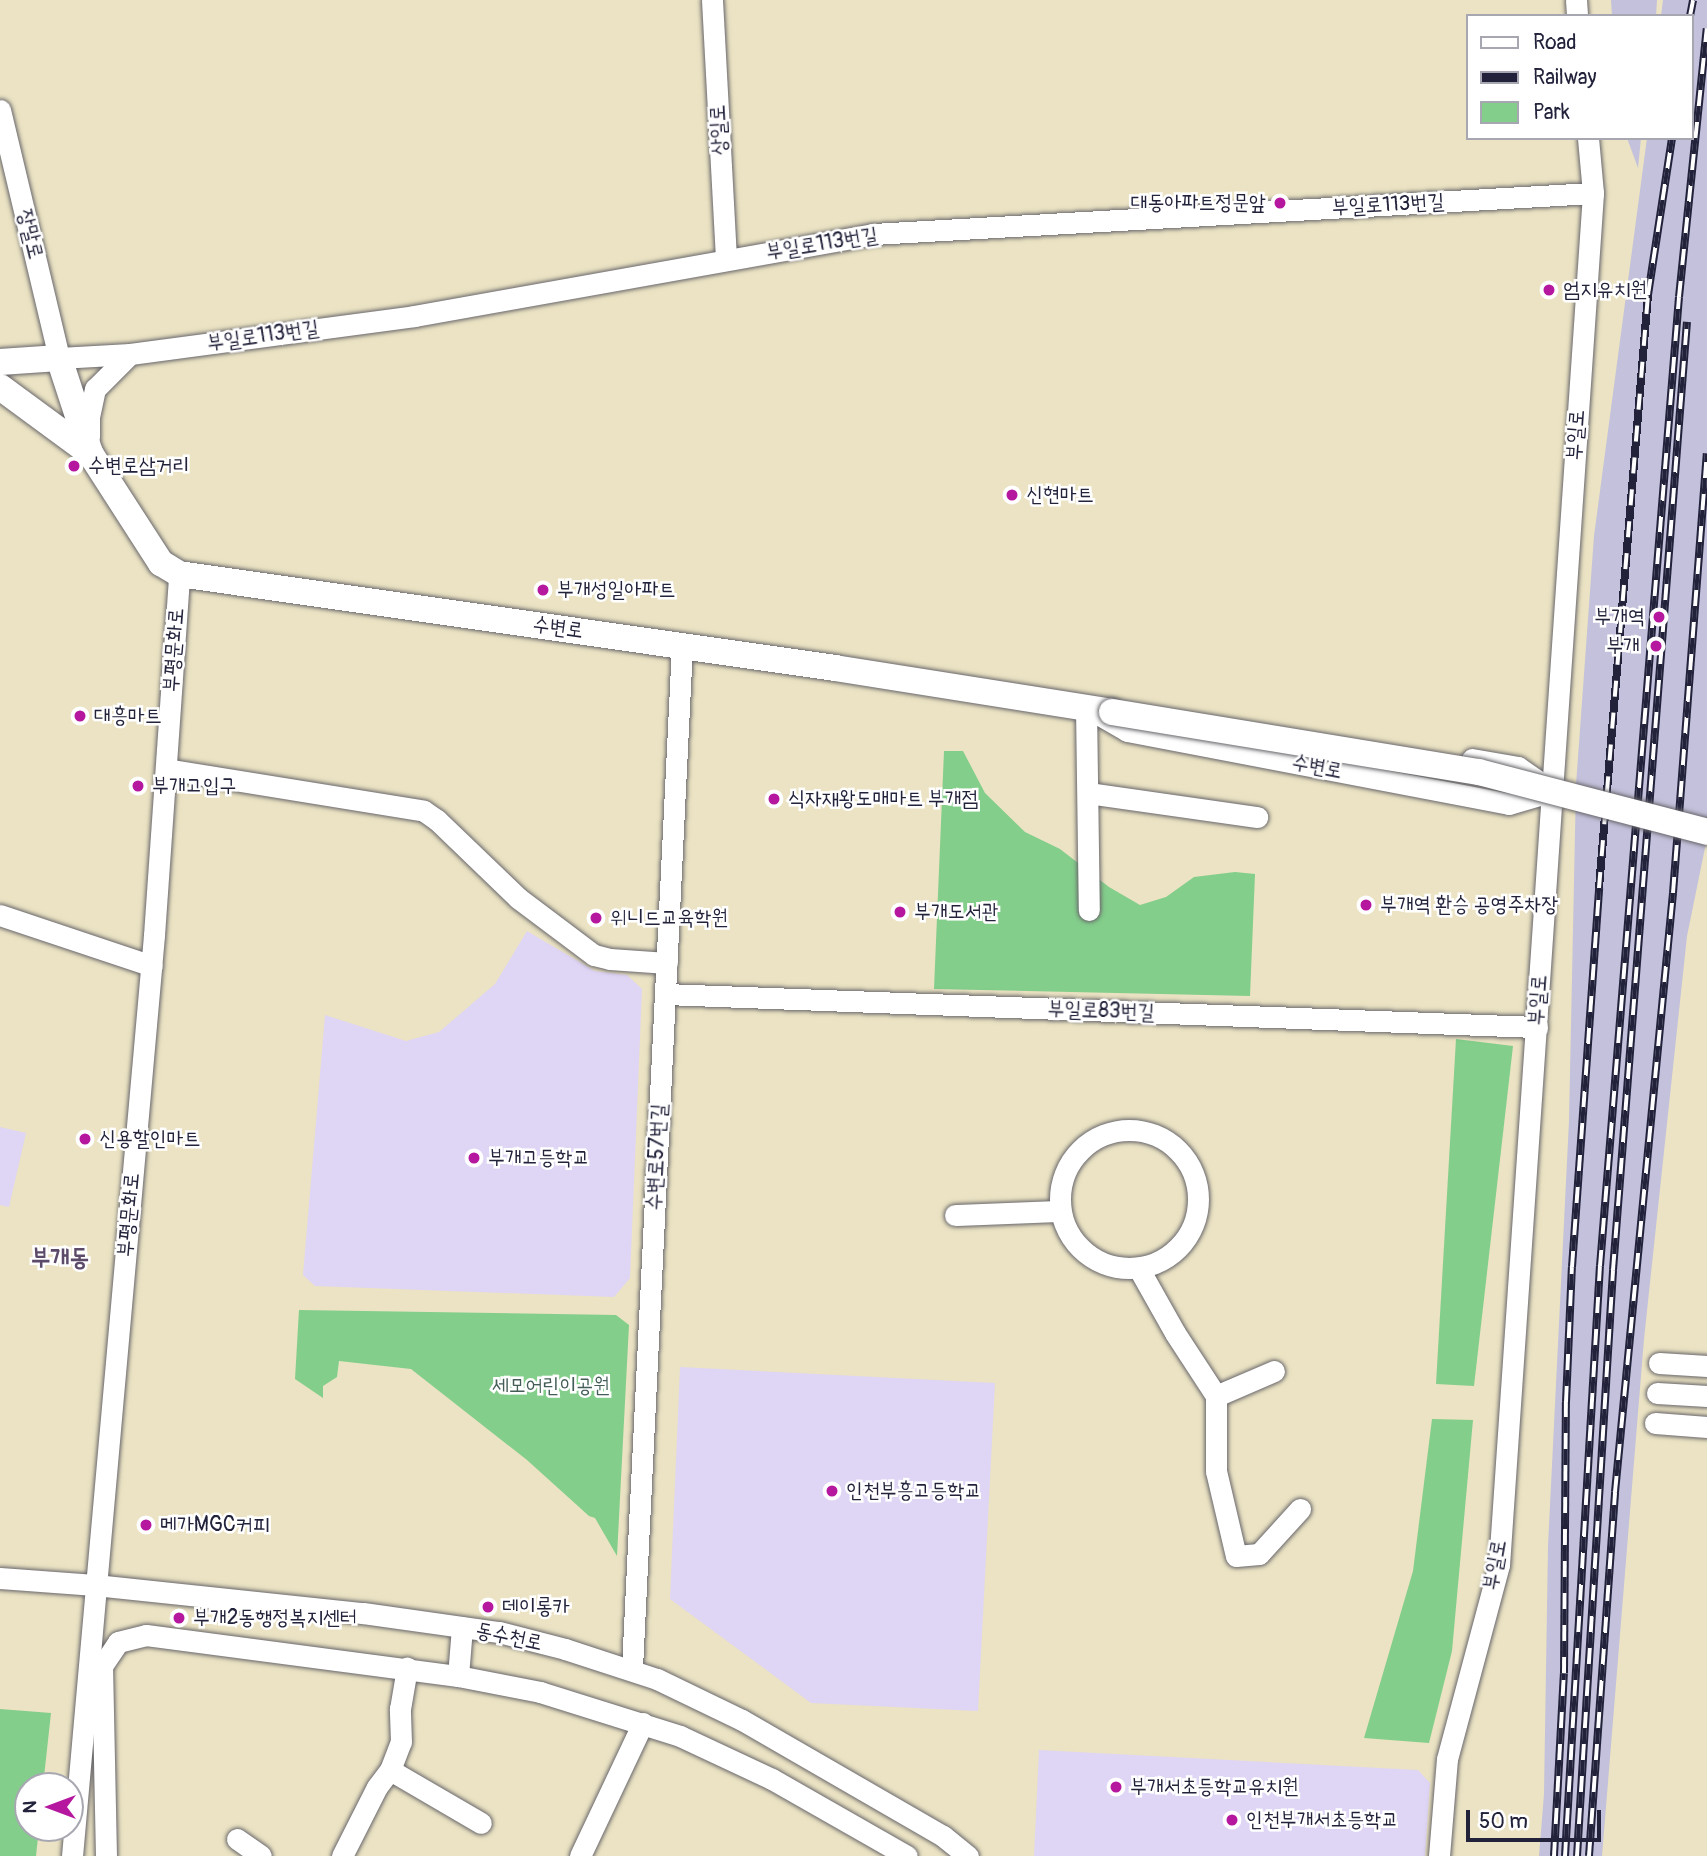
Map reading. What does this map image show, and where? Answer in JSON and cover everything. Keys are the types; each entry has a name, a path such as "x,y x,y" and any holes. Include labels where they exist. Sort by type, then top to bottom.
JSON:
{"main road":[{"path":"0,362 58,358 90,453 161,563 179,574"},
{"path":"0,387 90,453"},
{"name":"수변로","path":"179,574 682,645 1479,772 1707,832"}],"street":[{"name":"상일로","path":"712,0 726,259"},
{"name":"장말로","path":"0,110 58,358"},
{"name":"부일로","path":"1439,1856 1447,1759 1499,1565 1593,193 1588,140"},
{"name":"부일로113번길","path":"58,358 130,354 414,316 873,234 1593,193"},
{"path":"90,453 89,417 95,389 130,354"},
{"name":"부평문화로","path":"72,1856 152,966 179,574"},
{"name":"수변로57번길","path":"632,1668 682,645"},
{"name":"수변로","path":"1108,701 1518,767 1553,791 1509,804 1127,731 1099,710 1108,701"},
{"path":"1089,910 1088,793 1099,710"},
{"path":"166,769 424,811 438,820 518,898 594,954 610,959 667,963"},
{"path":"1088,793 1257,817"},
{"path":"0,915 152,966"},
{"name":"부일로83번길","path":"665,994 1537,1027"},
{"path":"1126,1129 1150,1132 1171,1143 1187,1160 1197,1181 1199,1205 1193,1228 1180,1248 1161,1262 1139,1269 1117,1269 1097,1262 1080,1249 1067,1231 1060,1211 1060,1187 1068,1165 1083,1146 1103,1134 1126,1129"},
{"path":"955,1215 1060,1211"},
{"path":"1139,1269 1175,1333 1216,1396 1216,1471 1236,1556 1259,1554 1300,1510"},
{"path":"1660,1363 1707,1366"},
{"path":"1216,1396 1274,1371"},
{"path":"1657,1393 1707,1395"},
{"path":"1655,1423 1707,1427"},
{"name":"동수천로","path":"0,1578 95,1585 363,1613 499,1632 632,1668 791,1746 943,1836 968,1856"},
{"path":"458,1676 462,1627"},
{"path":"106,1856 102,1666 118,1642 145,1635 407,1668 540,1692 680,1736 772,1779 895,1853"},
{"path":"342,1856 377,1787 390,1770 401,1742 400,1710 407,1668"},
{"path":"580,1856 643,1723"},
{"path":"390,1770 481,1823"},
{"path":"237,1839 261,1856"}],"shaded area":[{"path":"1611,0 1657,0 1656,14 1612,14"},
{"path":"1663,0 1707,0 1707,838 1687,936 1644,1339 1602,1856 1539,1856 1544,1794 1548,1546 1569,1121 1576,785 1594,536 1647,140 1693,140 1693,14 1661,14"},
{"path":"1628,140 1641,140 1638,168"},
{"name":"부개고등학교","path":"527,931 595,971 627,975 642,989 630,1278 614,1297 315,1286 303,1275 325,1015 406,1041 439,1032 495,984"},
{"path":"0,1127 26,1133 9,1207 0,1205"},
{"name":"인천부흥고등학교","path":"680,1367 995,1383 978,1711 811,1703 670,1599"},
{"name":"인천부개서초등학교","path":"1039,1750 1418,1770 1430,1783 1425,1856 1034,1856"}],"green space":[{"path":"944,751 963,751 985,793 1025,832 1060,849 1109,887 1140,905 1166,897 1194,877 1235,872 1255,874 1250,996 934,989"},
{"path":"1456,1039 1513,1046 1474,1386 1436,1384"},
{"name":"세모어린이공원","path":"299,1310 616,1315 629,1325 617,1556 595,1518 589,1516 527,1460 411,1369 339,1361 337,1377 323,1386 323,1398 295,1379"},
{"path":"1432,1419 1473,1420 1452,1651 1429,1743 1364,1738 1413,1571"},
{"path":"0,1709 51,1713 45,1772 14,1772 14,1842 38,1842 36,1856 0,1856"}],"railway":[{"path":"1690,14 1693,0"},
{"path":"1565,1856 1600,1266 1679,297 1707,28"},
{"path":"1554,1856 1564,1673 1566,1402 1572,1267 1599,888 1648,295 1672,140"},
{"path":"1577,1856 1613,1270 1687,322"},
{"path":"1589,1856 1615,1492 1673,893 1707,453"}],"place":[{"name":"대동아파트정문앞","path":"1280,203"},
{"name":"엄지유치원","path":"1549,290"},
{"name":"수변로삼거리","path":"74,466"},
{"name":"신현마트","path":"1012,495"},
{"name":"부개성일아파트","path":"543,590"},
{"name":"부개역","path":"1659,617"},
{"name":"부개","path":"1656,646"},
{"name":"대흥마트","path":"80,716"},
{"name":"부개고입구","path":"138,786"},
{"name":"식자재왕도매마트 부개점","path":"774,799"},
{"name":"부개역 환승 공영주차장","path":"1366,905"},
{"name":"부개도서관","path":"900,912"},
{"name":"위니드교육학원","path":"596,918"},
{"name":"신용할인마트","path":"85,1139"},
{"name":"부개고등학교","path":"474,1158"},
{"name":"인천부흥고등학교","path":"832,1491"},
{"name":"메가MGC커피","path":"146,1525"},
{"name":"데이롱카","path":"488,1607"},
{"name":"부개2동행정복지센터","path":"179,1618"},
{"name":"부개서초등학교유치원","path":"1116,1787"},
{"name":"인천부개서초등학교","path":"1232,1820"}],"district":[{"name":"부개동","path":"60,1258"}]}
